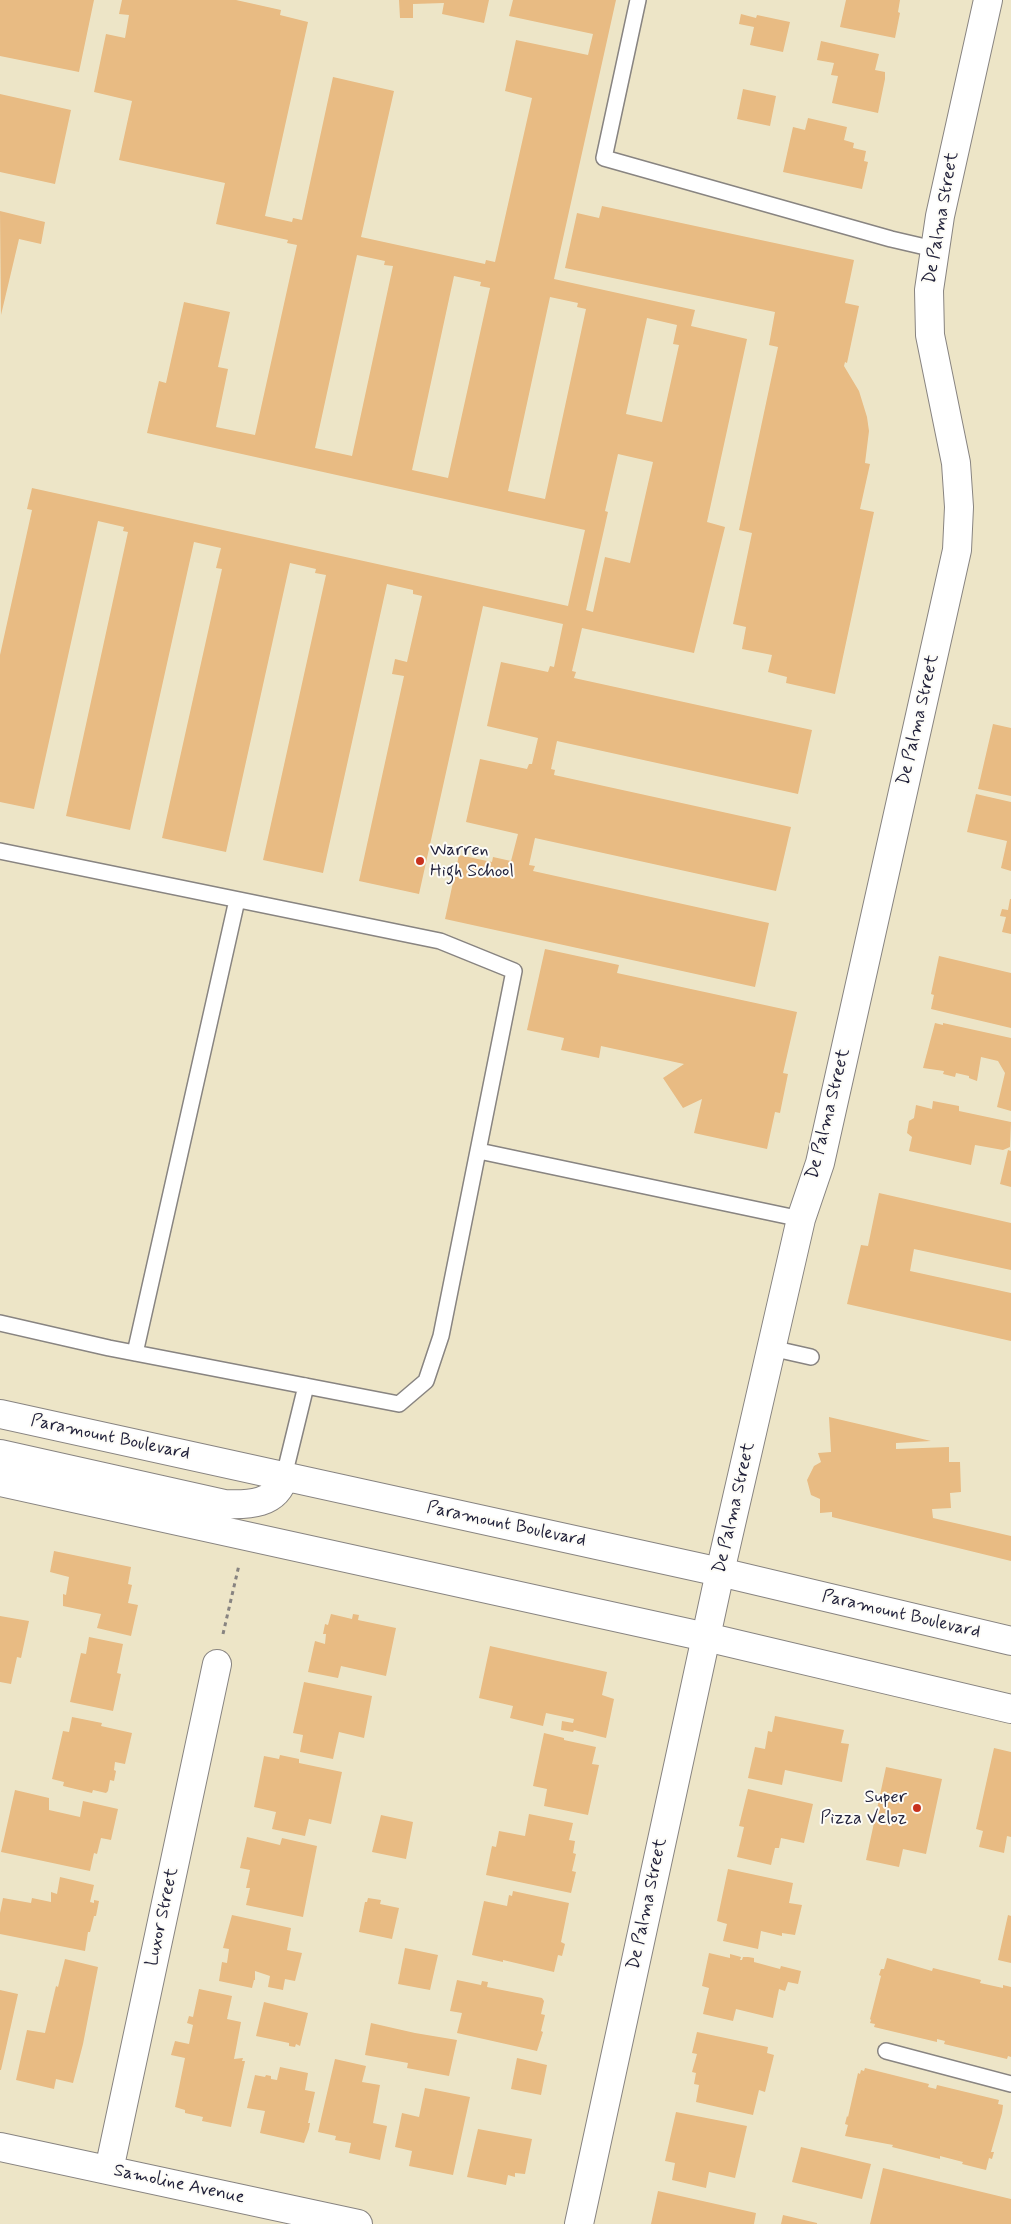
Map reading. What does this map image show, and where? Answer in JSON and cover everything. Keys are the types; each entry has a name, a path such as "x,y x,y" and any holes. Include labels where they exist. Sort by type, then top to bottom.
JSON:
{"street":[{"name":"De Palma Street","path":"578,2224 720,1572 800,1219 820,1163 957,550 959,507 956,463 930,334 928,312 934,249 988,0"},
{"name":"Paramount Boulevard","path":"0,1414 720,1572 1011,1641"},
{"path":"0,1454 224,1504 255,1504 264,1500 275,1494 282,1484 284,1476"},
{"path":"0,1482 706,1637 1011,1709"},
{"name":"Luxor Street","path":"108,2170 217,1664"},
{"name":"Samoline Avenue","path":"0,2146 358,2224"}],"lane":[{"path":"638,0 604,158 891,239 934,249"},
{"path":"0,851 440,942 514,970 441,1336 426,1381 399,1404 135,1353 0,1323"},
{"path":"135,1353 237,900"},
{"path":"479,1151 800,1219"},
{"path":"771,1348 811,1357"},
{"path":"284,1476 306,1386"},
{"path":"886,2050 1011,2084"}],"path":[{"path":"217,1664 245,1536"}],"building":[{"path":"0,0 94,0 79,72 0,56"},
{"path":"122,0 236,0 281,10 280,15 308,22 265,216 292,222 293,218 302,220 333,77 394,91 361,237 485,264 486,260 495,262 532,98 505,91 516,40 588,55 593,34 509,16 513,0 616,0 554,279 695,310 691,326 747,339 707,522 725,527 694,653 582,628 572,671 576,672 574,678 812,730 798,794 557,741 551,769 555,770 554,775 791,827 776,891 535,838 529,865 535,866 533,871 769,923 755,987 445,919 459,855 492,862 493,857 511,861 518,834 466,822 480,759 527,769 529,764 532,764 538,738 487,726 501,662 548,672 550,666 554,667 563,624 483,606 419,894 359,881 404,676 392,674 395,659 407,662 422,596 413,594 413,590 387,584 323,873 263,860 326,575 315,573 316,569 290,563 226,852 162,838 222,569 216,568 221,548 194,542 130,830 66,816 128,532 123,531 124,527 98,521 34,809 0,802 0,655 32,510 27,509 32,488 568,606 585,530 147,433 159,381 166,383 184,302 230,312 218,367 228,369 216,427 255,435 297,245 287,243 288,240 216,224 225,183 119,160 132,101 94,92 106,34 125,38 129,15 119,14","holes":["357,255 385,261 384,265 393,266 352,456 315,448","454,276 481,282 480,286 490,288 448,478 412,470","550,297 578,303 577,307 586,309 545,499 508,491","647,318 677,325 673,344 679,345 662,422 626,414","618,454 653,462 630,563 605,557 593,612 586,610 608,512 605,511"]},
{"path":"399,0 489,0 484,23 442,14 444,3 413,4 413,18 400,18"},
{"path":"846,0 900,0 898,12 900,13 895,38 840,27"},
{"path":"741,14 756,18 757,15 790,22 783,52 750,45 754,27 739,24"},
{"path":"821,41 879,54 875,70 885,72 885,79 878,113 832,103 838,76 831,75 834,63 817,60"},
{"path":"743,89 776,96 770,126 737,119"},
{"path":"0,94 71,110 55,184 0,172"},
{"path":"808,118 847,127 844,140 854,143 853,148 866,151 864,161 868,162 862,189 783,172 793,127 805,130"},
{"path":"602,206 854,260 845,303 859,306 847,363 845,362 844,366 859,391 869,431 865,463 870,464 860,509 874,512 835,694 786,683 787,677 768,672 772,655 742,649 746,627 733,624 752,533 739,530 778,347 769,345 775,312 565,268 577,213 599,218"},
{"path":"0,211 45,222 41,244 19,239 1,315"},
{"path":"993,724 1011,728 1011,796 978,789"},
{"path":"976,794 1011,802 1011,871 1001,868 1007,841 967,832"},
{"path":"1010,899 1011,934 1002,932 1006,917 1000,916 1002,909 1008,910"},
{"path":"545,949 619,965 617,973 797,1012 783,1073 788,1074 780,1113 775,1112 767,1149 694,1133 702,1099 683,1108 663,1078 684,1064 601,1046 599,1058 561,1050 564,1038 527,1030"},
{"path":"939,956 1011,973 1011,1028 931,1009 934,995 931,994"},
{"path":"935,1023 943,1025 943,1023 1011,1038 1011,1111 997,1107 1005,1073 998,1061 981,1057 977,1081 969,1078 969,1076 956,1073 955,1077 943,1074 944,1071 923,1068"},
{"path":"933,1101 959,1106 959,1111 1011,1122 1010,1147 1003,1150 975,1145 971,1165 909,1151 912,1137 907,1133 909,1121 914,1118 916,1105 932,1109"},
{"path":"1008,1150 1011,1151 1011,1187 1000,1184"},
{"path":"879,1193 1011,1223 1011,1270 914,1249 910,1271 1011,1293 1011,1341 847,1304 861,1245 868,1246"},
{"path":"829,1417 931,1441 896,1443 896,1449 949,1447 949,1462 960,1462 961,1492 950,1493 951,1508 932,1509 933,1518 1011,1536 1011,1561 832,1517 832,1512 820,1513 820,1499 811,1495 807,1480 814,1466 821,1462 818,1453 831,1452"},
{"path":"54,1551 131,1567 128,1584 132,1585 128,1603 138,1605 131,1636 97,1628 101,1614 63,1606 63,1594 66,1595 69,1577 50,1572"},
{"path":"331,1614 352,1619 353,1614 359,1615 358,1620 396,1628 386,1676 341,1666 338,1678 308,1672 315,1641 325,1644 326,1634 323,1634 325,1624 328,1625"},
{"path":"0,1616 29,1621 21,1658 17,1657 11,1684 0,1682"},
{"path":"89,1637 123,1644 117,1673 121,1674 113,1711 70,1702 81,1653 86,1654"},
{"path":"490,1646 607,1672 602,1695 614,1699 606,1738 574,1730 573,1732 561,1730 562,1721 573,1723 574,1719 546,1713 543,1726 510,1718 513,1706 479,1698"},
{"path":"304,1682 372,1696 364,1738 339,1732 333,1759 300,1752 303,1735 293,1733"},
{"path":"775,1716 844,1730 841,1743 849,1744 842,1782 785,1770 782,1785 748,1778 755,1747 765,1749 768,1731 772,1732"},
{"path":"72,1717 102,1723 101,1726 132,1733 125,1764 115,1762 114,1781 110,1780 106,1793 93,1790 92,1793 63,1786 64,1782 52,1779 63,1731 69,1732"},
{"path":"544,1733 564,1738 564,1740 596,1747 592,1764 599,1765 588,1815 544,1806 547,1789 533,1786"},
{"path":"994,1748 1011,1752 1011,1837 1007,1836 1004,1853 979,1847 983,1831 976,1829"},
{"path":"280,1755 299,1759 299,1763 342,1772 331,1824 309,1819 305,1836 272,1829 276,1812 254,1807 264,1756 279,1759"},
{"path":"886,1767 942,1779 926,1854 903,1849 899,1867 866,1860"},
{"path":"748,1789 813,1804 804,1843 781,1838 779,1848 775,1848 771,1865 737,1857 744,1827 739,1826"},
{"path":"15,1790 49,1798 49,1810 80,1817 83,1801 118,1809 111,1840 101,1838 97,1854 94,1853 90,1871 1,1852"},
{"path":"529,1814 573,1823 569,1840 575,1841 573,1853 576,1854 572,1871 576,1872 571,1893 486,1875 492,1846 496,1847 499,1831 525,1836"},
{"path":"381,1815 413,1822 406,1859 372,1852"},
{"path":"247,1837 280,1845 282,1838 317,1846 303,1917 246,1905 250,1888 246,1888 250,1870 240,1868"},
{"path":"728,1869 793,1883 789,1903 802,1905 795,1935 782,1933 782,1936 761,1931 758,1949 723,1941 727,1924 717,1921"},
{"path":"60,1877 94,1885 90,1902 94,1903 94,1900 99,1901 96,1916 94,1916 90,1932 88,1932 85,1951 0,1934 0,1913 3,1898 31,1903 32,1898 51,1902 51,1892 57,1894"},
{"path":"513,1891 569,1903 561,1942 565,1944 562,1956 558,1955 554,1972 472,1955 484,1901 507,1906 509,1895 512,1896"},
{"path":"368,1898 381,1900 380,1904 399,1908 392,1939 359,1932 365,1902 367,1902"},
{"path":"232,1915 291,1928 287,1950 302,1953 295,1981 285,1979 283,1990 268,1987 270,1976 255,1971 255,1980 252,1988 219,1981 222,1962 227,1963 229,1949 223,1948"},
{"path":"1008,1915 1011,1916 1011,1963 998,1960"},
{"path":"405,1948 438,1955 430,1990 398,1984"},
{"path":"709,1953 730,1958 730,1954 741,1957 740,1960 743,1957 754,1958 754,1962 780,1969 781,1966 801,1971 798,1984 788,1982 785,1991 779,1989 773,2018 736,2009 733,2021 703,2014 709,1988 702,1986"},
{"path":"887,1958 932,1971 933,1968 981,1980 980,1983 1003,1988 1003,1985 1011,1987 1011,2057 1008,2056 1007,2059 944,2044 945,2041 937,2039 937,2042 874,2027 875,2024 870,2023 870,2019 881,1976 879,1975 881,1969 884,1969"},
{"path":"65,1959 98,1967 83,2044 73,2083 56,2079 54,2089 16,2080 27,2030 45,2033 56,1986 58,1987"},
{"path":"457,1980 481,1985 482,1981 488,1982 487,1987 542,1998 544,2001 541,2014 545,2015 541,2031 543,2032 537,2051 457,2033 462,2013 450,2011"},
{"path":"199,1989 232,1996 227,2019 241,2022 234,2059 243,2058 242,2061 245,2061 231,2127 202,2121 203,2117 185,2113 185,2110 175,2107 185,2058 171,2055 175,2041 189,2044 193,2025 187,2023 189,2016 193,2017"},
{"path":"0,1990 18,1994 1,2070 0,2070"},
{"path":"264,2002 308,2013 300,2046 296,2044 295,2047 289,2046 289,2043 256,2036"},
{"path":"371,2023 457,2040 449,2076 407,2068 408,2063 365,2055"},
{"path":"697,2032 768,2047 767,2053 774,2055 765,2092 759,2090 753,2115 696,2102 699,2085 694,2084 696,2073 692,2072 697,2054 692,2053"},
{"path":"517,2058 547,2065 541,2095 511,2089"},
{"path":"335,2059 366,2066 362,2082 380,2085 373,2123 387,2126 380,2160 349,2153 351,2143 335,2140 336,2136 318,2132"},
{"path":"280,2067 308,2073 305,2090 315,2092 308,2123 310,2123 309,2129 304,2143 260,2133 265,2111 247,2108 255,2075 271,2076 271,2079 277,2080"},
{"path":"865,2068 929,2084 928,2087 936,2089 937,2085 999,2100 998,2104 1003,2105 1002,2113 991,2152 994,2152 992,2159 989,2158 986,2170 940,2156 940,2159 892,2147 893,2145 845,2136 848,2125 845,2124 858,2073 860,2074 861,2070 864,2071"},
{"path":"425,2088 470,2097 453,2175 409,2166 412,2151 395,2147 402,2113 419,2117"},
{"path":"676,2112 747,2126 735,2178 709,2172 706,2188 672,2180 675,2163 665,2161"},
{"path":"478,2129 532,2139 525,2174 515,2173 515,2177 508,2175 506,2185 467,2177"},
{"path":"801,2147 871,2164 862,2199 792,2182"},
{"path":"883,2168 1011,2199 1011,2224 870,2224"},
{"path":"658,2191 756,2213 754,2224 651,2224"},
{"path":"783,2215 817,2223 817,2224 781,2224"}],"place":[{"name":"Warren High School","path":"420,861"},
{"name":"Super Pizza Veloz","path":"917,1808"}]}
